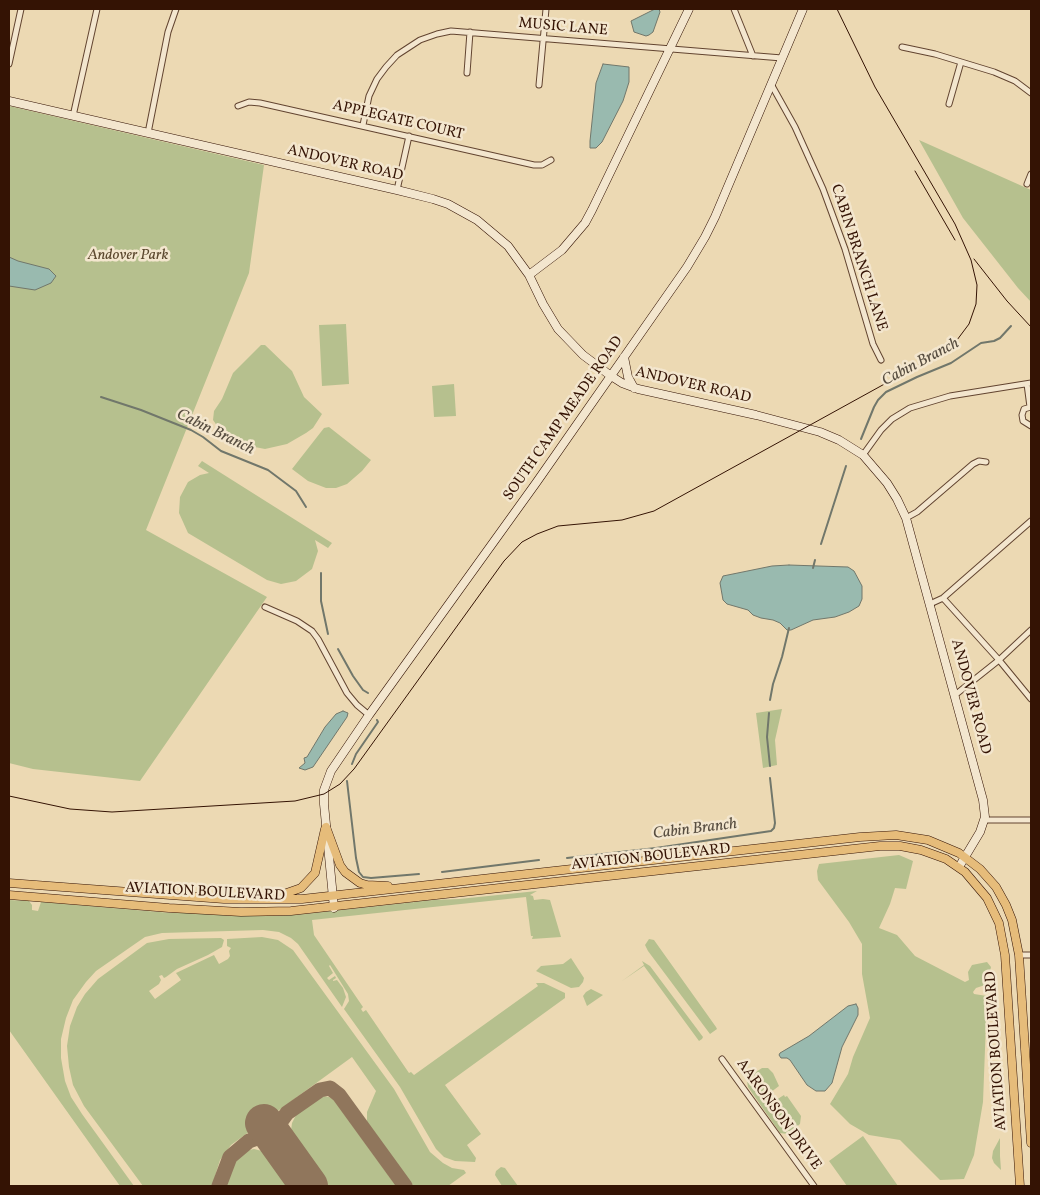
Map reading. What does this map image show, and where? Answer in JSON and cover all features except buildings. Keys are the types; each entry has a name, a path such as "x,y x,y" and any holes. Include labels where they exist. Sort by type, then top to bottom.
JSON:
{"main road":[{"path":"529,275 562,250 585,223 688,9"},
{"name":"SOUTH CAMP MEADE ROAD","path":"334,908 324,794 327,781 340,756 611,376 706,237 803,9"},
{"name":"ANDOVER ROAD","path":"9,101 397,190 448,204 477,220 508,246 529,275 543,304 558,328 583,355 611,376 634,388 808,428 839,440 863,455 891,488 906,518 983,800 984,820 978,836 959,867"},
{"path":"624,357 628,377 634,388"},
{"path":"326,827 340,865 352,878 368,885 417,887"},
{"path":"263,900 295,891 312,878 318,866 326,827"},
{"name":"AVIATION BOULEVARD","path":"9,882 183,897 263,900 333,896 878,835 904,835 933,842 965,857 990,880 1006,904 1015,929 1019,955 1031,1143"},
{"path":"787,857 796,844"},
{"name":"AVIATION BOULEVARD","path":"9,895 216,911 266,912 334,908 894,846 929,852 946,859 972,878 987,898 996,915 1002,933 1020,1186"}],"street":[{"path":"9,64 21,9"},
{"path":"73,116 97,9"},
{"path":"148,133 168,32 176,9"},
{"path":"539,85 546,9"},
{"path":"734,9 754,56"},
{"name":"MUSIC LANE","path":"363,125 370,96 377,79 397,55 420,40 452,31 782,58"},
{"path":"467,73 470,32"},
{"path":"902,46 994,72 1015,81 1031,93"},
{"path":"949,104 961,62"},
{"name":"CABIN BRANCH LANE","path":"770,84 795,127 823,189 845,250 873,344 881,360"},
{"name":"APPLEGATE COURT","path":"238,106 249,102 260,102 534,165 542,165 551,160"},
{"path":"397,190 409,136"},
{"path":"1027,184 1031,174"},
{"path":"863,455 881,430 892,419 910,408 950,396 1029,384 1031,407 1022,412 1022,418 1025,424 1031,426"},
{"path":"906,518 917,512 973,464 979,461 986,462"},
{"path":"930,604 943,598 1031,521"},
{"path":"943,598 1000,660 1031,699"},
{"path":"265,607 297,621 312,631 347,693 369,715"},
{"path":"955,695 1000,660 1031,630"},
{"path":"984,820 1031,820"},
{"path":"1019,955 1031,955"},
{"name":"AARONSON DRIVE","path":"722,1059 814,1186"}],"green space":[{"name":"Andover Park","path":"9,106 264,165 249,273 146,530 267,597 140,781 33,769 9,763"},
{"path":"919,140 1031,190 1031,302 963,218"},
{"path":"346,324 349,384 322,386 319,325"},
{"path":"261,345 265,345 292,371 304,397 322,414 313,428 306,433 287,444 265,449 245,445 225,437 213,420 214,411 222,399 233,373"},
{"path":"454,384 456,416 434,417 432,386"},
{"path":"329,427 371,460 347,484 336,488 326,488 308,481 292,469 324,428"},
{"path":"202,461 332,543 328,548 315,540 318,551 312,569 296,581 281,584 267,580 188,533 179,513 180,497 188,482 200,475 209,473 198,466"},
{"path":"782,709 775,740 777,765 763,768 756,713"},
{"path":"899,855 913,861 906,889 895,888 879,928 897,935 915,956 965,982 969,980 968,972 972,965 987,962 991,967 985,985 976,988 973,992 974,994 987,996 983,1102 974,1155 964,1179 940,1180 900,1140 869,1135 850,1124 830,1104 848,1074 853,1057 870,1018 862,974 862,944 849,922 818,880 817,871 819,864"},
{"path":"537,891 530,895 533,896 534,900 550,900 561,937 532,939 526,897 312,920 314,935 363,1007 361,1009 363,1012 366,1010 409,1073 411,1072 414,1075 538,986 536,983 544,983 565,993 565,998 445,1085 481,1134 467,1145 476,1158 475,1162 455,1161 444,1157 436,1149 400,1087 344,1009 349,1001 348,994 330,965 333,973 327,978 329,980 335,976 336,978 333,981 337,980 343,988 346,997 342,1007 298,944 279,932 263,930 162,933 145,937 96,971 73,1000 61,1039 61,1058 65,1081 71,1097 82,1114 134,1186 120,1186 9,1030 9,900 29,901 32,905 32,910 38,911 41,902 171,913 276,916"},
{"path":"262,937 278,940 293,950 394,1089 430,1152 443,1163 452,1168 464,1170 466,1173 448,1186 413,1186 367,1122 367,1112 376,1091 352,1057 231,1145 220,1160 212,1186 143,1186 84,1106 73,1085 67,1046 70,1026 77,1007 98,979 147,943 169,939 221,938 224,940 222,947 208,955 177,969 164,978 162,975 159,976 161,980 159,984 149,991 155,999 181,980 176,973 214,955 219,964 228,959 231,948 227,946 227,939"},
{"path":"649,939 654,940 716,1027 717,1029 710,1034 648,951 645,945"},
{"path":"571,958 584,978 579,987 571,988 536,971 541,966 563,964"},
{"path":"642,961 650,966 703,1037 702,1039 699,1041 644,966 622,981 644,965"},
{"path":"591,989 603,995 587,1006 583,996"},
{"path":"762,1068 768,1068 773,1073 779,1086 771,1092 776,1100 784,1095 785,1097 787,1096 801,1116 800,1124 788,1134 780,1133 748,1087 747,1081 750,1076"},
{"path":"323,1096 334,1100 396,1186 326,1186 297,1146 292,1138 291,1131 296,1115"},
{"path":"863,1136 898,1186 847,1186 829,1161"},
{"path":"1000,1138 1001,1170 992,1158 993,1151"},
{"path":"254,1149 270,1154 294,1186 226,1186 235,1160 245,1151"},
{"path":"501,1167 505,1168 518,1186 502,1186 495,1175 496,1171"}],"water":[{"path":"655,9 659,9 660,12 653,32 646,36 634,32 631,21"},
{"path":"603,64 629,67 629,82 623,101 602,142 596,148 590,148 596,83"},
{"path":"9,257 49,269 56,276 51,283 35,290 9,286"},
{"path":"772,566 848,567 854,571 862,586 862,599 859,606 835,617 813,620 787,630 780,623 753,615 748,610 727,604 723,600 720,583 723,576"},
{"path":"343,711 348,713 347,717 313,767 305,770 299,768 305,763 304,758 307,757 325,727 336,714"},
{"path":"856,1004 858,1015 842,1047 832,1083 825,1091 816,1091 807,1085 790,1060 781,1058 779,1055 809,1036 848,1006"}],"waterway":[{"name":"Cabin Branch","path":"861,439 874,407 886,392 951,363 981,343 1000,338 1011,326"},
{"name":"Cabin Branch","path":"101,397 141,410 191,430 221,451 268,470 296,491 306,507"},
{"name":"Cabin Branch","path":"821,544 846,466"},
{"name":"Cabin Branch","path":"813,568 815,560"},
{"name":"Cabin Branch","path":"321,573 321,601 328,634"},
{"name":"Cabin Branch","path":"770,700 789,628"},
{"name":"Cabin Branch","path":"338,649 353,676 363,690 368,693"},
{"name":"Cabin Branch","path":"769,713 767,737 770,766"},
{"name":"Cabin Branch","path":"352,764 356,754 378,722 377,720"},
{"name":"Cabin Branch","path":"567,858 656,848 771,831 775,823 770,778"},
{"name":"Cabin Branch","path":"347,781 359,872 363,877 371,878 419,874"},
{"name":"Cabin Branch","path":"442,872 539,860"}],"taxiway":[{"path":"278,1143 279,1124 287,1113 320,1090 330,1088 339,1095 405,1186"},
{"path":"219,1186 230,1157 249,1141 260,1137 278,1143"}],"runway":[{"path":"264,1123 309,1186"}],"tram line":[{"path":"9,796 70,809 112,812 295,801 324,794 340,784 354,769 504,561 522,542 558,526 622,520 654,511 919,365 945,350 957,340 969,324 976,304 977,285 971,260 955,224 875,87 837,9"},
{"path":"915,171 955,240"},
{"path":"974,259 1007,301 1031,327"}]}
